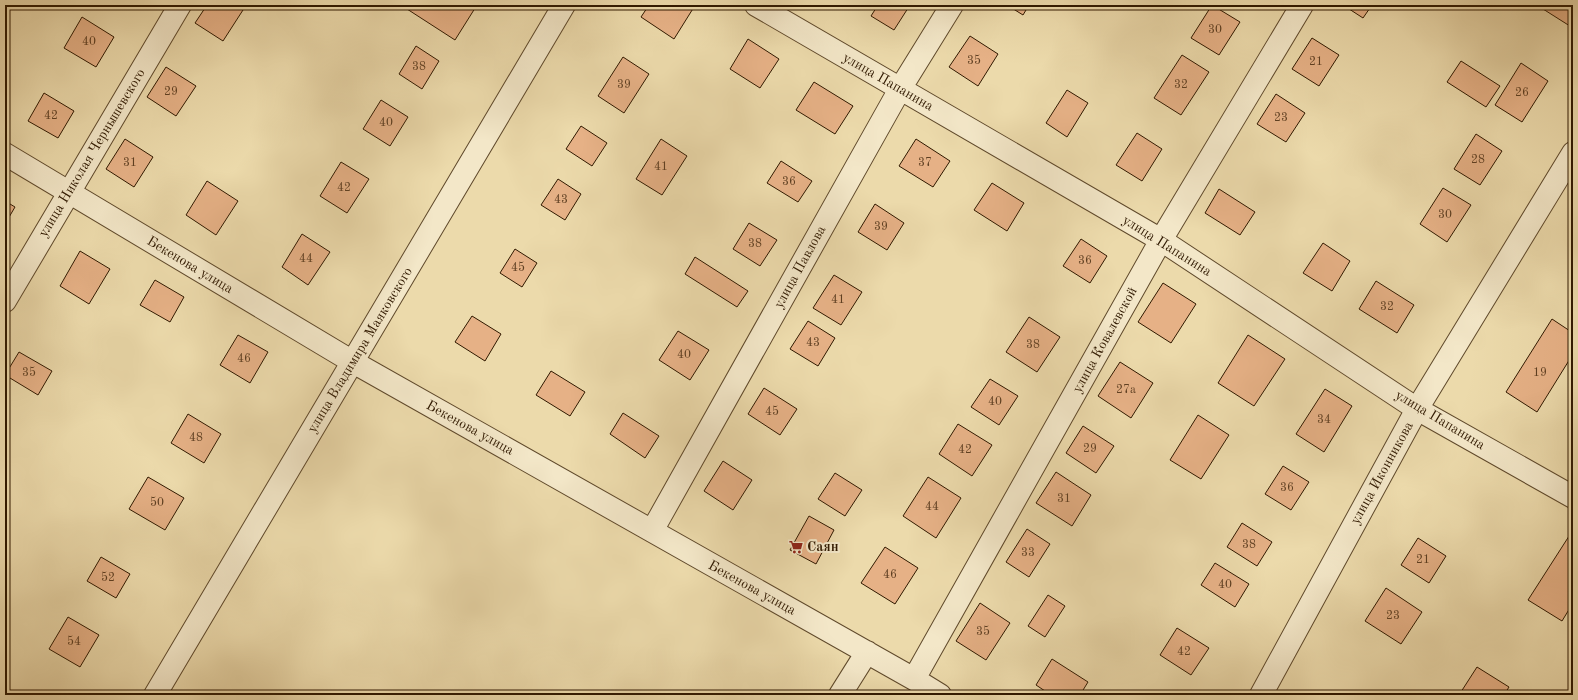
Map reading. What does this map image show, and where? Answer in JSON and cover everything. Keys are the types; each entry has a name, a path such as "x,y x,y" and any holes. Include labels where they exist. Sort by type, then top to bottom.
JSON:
{"street":[{"name":"улица Николая Чернышевского","path":"5,301 180,5"},
{"name":"улица Владимира Маяковского","path":"155,695 564,5"},
{"name":"улица Папанина","path":"756,5 1161,240 1418,409 1573,497"},
{"name":"улица Павлова","path":"652,531 900,89 952,5"},
{"name":"улица Ковалевской","path":"914,679 1161,240 1302,5"},
{"name":"улица Иконникова","path":"1261,695 1418,409 1573,153"},
{"name":"Бекенова улица","path":"5,154 353,362 867,652 940,695"},
{"path":"840,695 867,652"}],"building":[{"path":"207,5 235,5 243,10 223,41 195,23"},
{"path":"409,5 477,5 455,40 407,9"},
{"path":"649,5 690,5 694,7 674,39 641,17"},
{"path":"878,5 910,5 894,30 871,16"},
{"path":"1007,5 1029,5 1023,15"},
{"path":"1212,5 1240,22 1219,55 1191,38"},
{"path":"1343,5 1372,5 1363,18"},
{"path":"1545,5 1573,5 1573,28 1543,9"},
{"path":"82,17 114,37 96,67 64,48"},
{"path":"970,36 998,54 978,86 949,67"},
{"path":"1312,38 1339,55 1319,86 1292,69"},
{"path":"748,39 779,59 760,88 730,69"},
{"path":"416,46 439,61 422,89 399,74"},
{"path":"1182,55 1209,72 1181,115 1154,98"},
{"path":"623,57 649,74 624,113 598,96"},
{"path":"1461,61 1500,86 1486,107 1447,82"},
{"path":"1521,63 1548,81 1522,122 1495,105"},
{"path":"166,67 196,86 176,116 147,97"},
{"path":"814,82 853,106 835,134 796,110"},
{"path":"1067,90 1088,103 1067,137 1046,123"},
{"path":"44,93 74,111 58,138 28,121"},
{"path":"1276,94 1305,113 1286,142 1257,124"},
{"path":"381,100 408,117 390,146 363,129"},
{"path":"581,126 607,143 592,166 566,149"},
{"path":"1137,133 1162,149 1142,181 1116,165"},
{"path":"1476,134 1502,151 1480,185 1454,169"},
{"path":"125,139 153,157 134,187 106,169"},
{"path":"661,139 687,156 662,195 636,179"},
{"path":"916,139 950,161 933,187 899,166"},
{"path":"781,161 812,181 798,202 767,183"},
{"path":"341,162 369,179 347,213 320,196"},
{"path":"558,179 581,194 565,220 541,205"},
{"path":"207,181 238,201 216,235 186,215"},
{"path":"992,183 1024,203 1007,231 974,210"},
{"path":"1443,188 1471,205 1447,242 1420,224"},
{"path":"1219,189 1255,212 1240,235 1205,213"},
{"path":"5,201 15,207 5,224"},
{"path":"875,204 904,223 887,250 858,232"},
{"path":"749,223 777,240 760,266 733,249"},
{"path":"302,234 330,252 308,285 282,267"},
{"path":"1081,239 1107,256 1090,283 1063,266"},
{"path":"1323,243 1350,261 1332,291 1303,273"},
{"path":"515,249 537,263 522,287 500,273"},
{"path":"80,251 110,269 89,304 60,286"},
{"path":"695,257 748,291 737,307 685,274"},
{"path":"834,275 862,292 841,325 813,308"},
{"path":"155,280 184,297 170,322 140,305"},
{"path":"1376,281 1414,305 1397,333 1359,309"},
{"path":"1163,283 1196,304 1171,343 1138,322"},
{"path":"472,316 501,334 485,361 455,342"},
{"path":"1029,317 1060,337 1037,372 1006,352"},
{"path":"1552,319 1573,333 1573,354 1537,412 1506,392"},
{"path":"808,321 835,338 818,366 790,349"},
{"path":"678,331 709,350 690,380 659,360"},
{"path":"238,335 268,352 250,383 220,365"},
{"path":"1248,335 1285,359 1254,406 1218,383"},
{"path":"19,352 52,371 38,395 5,375"},
{"path":"1120,362 1153,383 1131,418 1098,396"},
{"path":"551,371 585,392 570,416 536,395"},
{"path":"990,379 1018,396 999,425 971,407"},
{"path":"764,388 797,409 780,435 748,414"},
{"path":"1325,389 1352,406 1324,452 1296,434"},
{"path":"623,413 659,436 645,458 610,434"},
{"path":"188,414 221,434 204,463 171,443"},
{"path":"1198,415 1229,435 1201,479 1170,460"},
{"path":"958,424 992,445 972,476 939,454"},
{"path":"1083,426 1114,446 1096,473 1066,453"},
{"path":"723,461 752,480 733,510 704,491"},
{"path":"1283,466 1309,482 1291,510 1265,494"},
{"path":"1056,472 1091,495 1072,526 1036,503"},
{"path":"835,473 862,490 845,516 818,499"},
{"path":"148,477 184,498 165,530 129,509"},
{"path":"928,477 961,498 936,538 903,516"},
{"path":"809,516 834,530 816,564 790,550"},
{"path":"1242,523 1272,542 1257,566 1227,547"},
{"path":"1027,529 1050,544 1029,577 1006,562"},
{"path":"1571,533 1573,534 1573,603 1562,621 1528,600"},
{"path":"1418,538 1446,556 1429,583 1401,565"},
{"path":"885,547 918,568 895,604 861,583"},
{"path":"101,557 130,574 116,598 87,581"},
{"path":"1215,563 1249,584 1235,607 1201,585"},
{"path":"1386,588 1422,612 1401,644 1365,621"},
{"path":"1048,595 1065,606 1045,637 1028,626"},
{"path":"980,603 1010,623 986,660 956,641"},
{"path":"68,617 99,635 80,667 49,649"},
{"path":"1177,628 1209,648 1191,675 1160,655"},
{"path":"1052,659 1088,682 1080,695 1051,695 1036,685"},
{"path":"1477,667 1509,687 1504,695 1459,695"}],"place":[{"name":"Саян","path":"796,547"}]}
